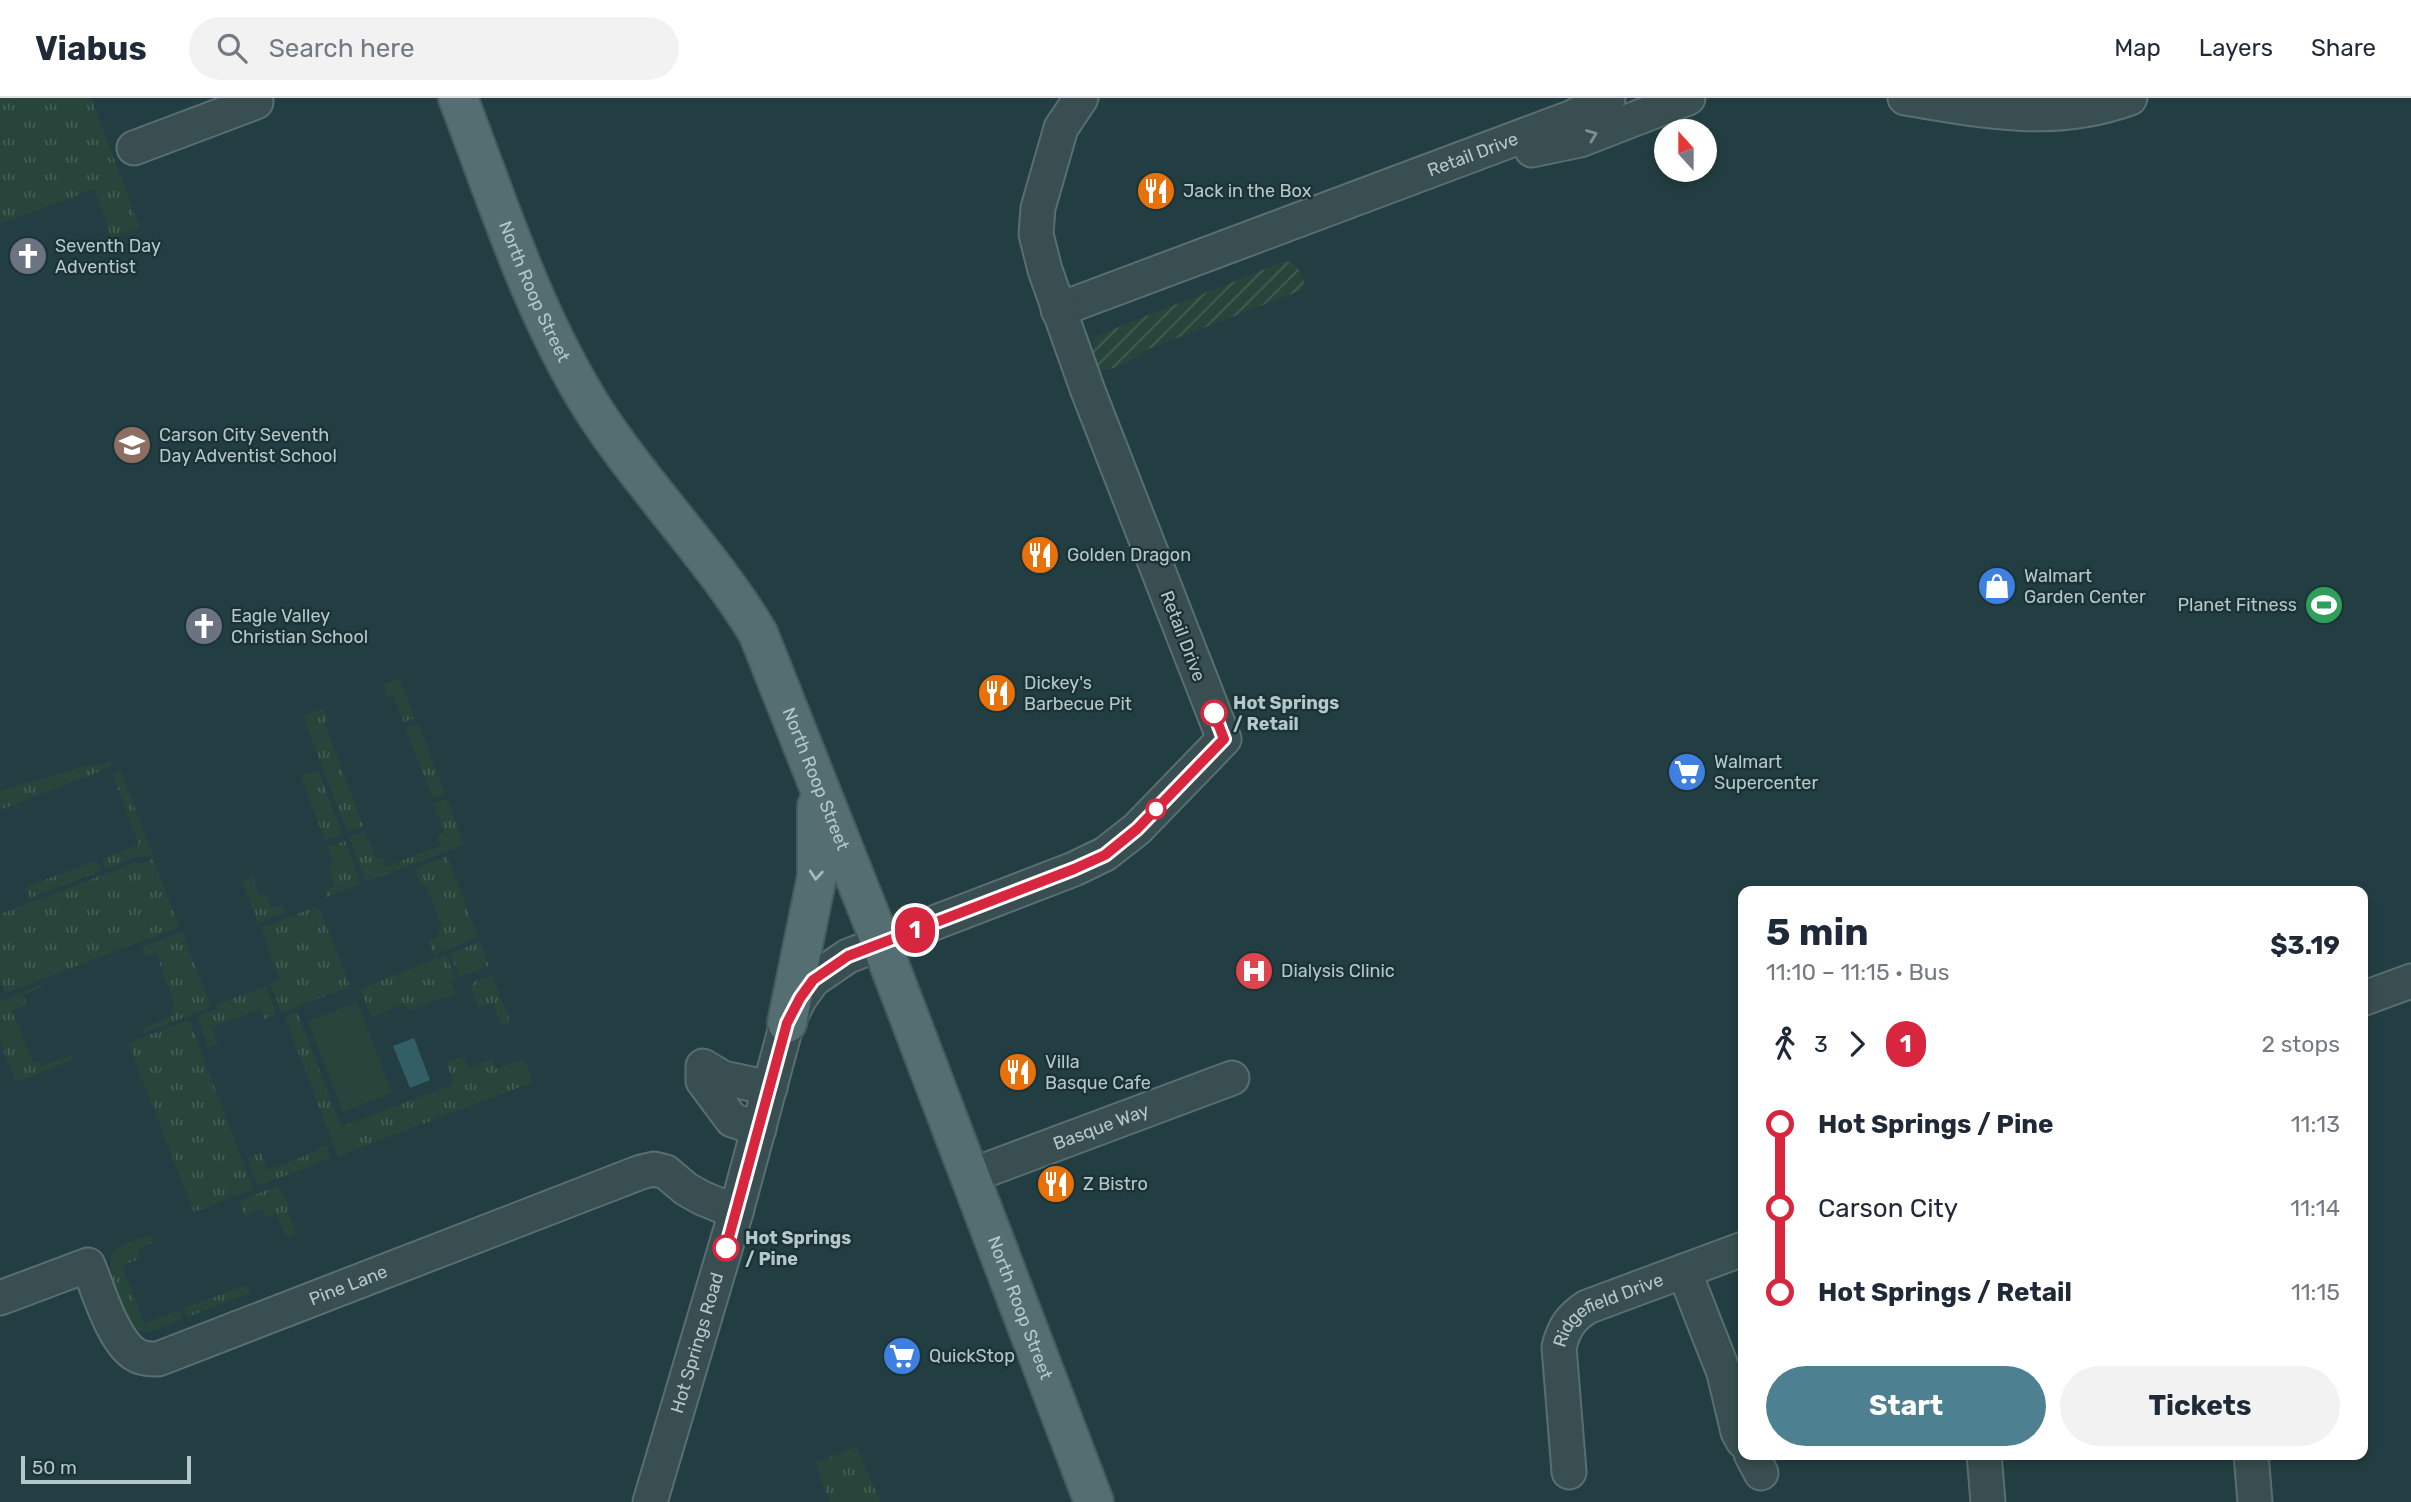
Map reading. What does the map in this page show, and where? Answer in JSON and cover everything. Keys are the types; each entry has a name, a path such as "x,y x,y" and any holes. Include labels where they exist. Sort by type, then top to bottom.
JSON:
{"main road":[{"name":"North Roop Street","path":"459,101 535,297 565,360 592,407 643,478 735,595 752,624 881,943 1094,1502"},
{"path":"787,1023 817,876 817,783"}],"street":[{"path":"134,148 257,102 255,98"},
{"name":"Retail Drive","path":"881,943 1105,855 1137,829 1224,739 1088,391 1045,271 1037,234 1038,208 1060,113 1081,98"},
{"name":"Retail Drive","path":"1058,310 1573,117 1608,98"},
{"path":"1477,153 1526,152 1580,140 1688,98"},
{"path":"1905,98 2001,114 2053,115 2110,106 2130,98"},
{"name":"Hot Springs Road","path":"650,1502 736,1212 787,1023 813,980 848,956 881,943"},
{"path":"2368,997 2411,981"},
{"path":"759,1129 732,1120 703,1081 704,1066 723,1078 770,1088"},
{"name":"Basque Way","path":"970,1176 1232,1078"},
{"name":"Pine Lane","path":"0,1298 88,1265 111,1322 126,1347 137,1355 158,1359 641,1172 654,1169 666,1172 686,1189 736,1212"},
{"name":"Ridgefield Drive","path":"1569,1472 1559,1347 1564,1330 1573,1316 1587,1307 1738,1251"},
{"path":"1684,1271 1724,1373 1738,1432"},
{"path":"1985,1460 1989,1502"},
{"path":"2251,1460 2255,1502"}],"green space":[{"path":"0,98 91,98 140,228 112,238 94,189 0,224"},
{"path":"1285,261 1296,266 1300,272 1305,284 1302,290 1146,350 1119,366 1101,370 1098,366 1093,349 1096,336"},
{"path":"399,678 415,718 404,722 393,695 387,697 382,685"},
{"path":"324,708 328,720 324,722 363,826 347,832 303,716"},
{"path":"418,723 445,794 433,798 405,728"},
{"path":"111,762 111,767 0,810 0,791 82,767"},
{"path":"120,770 153,855 136,857 106,869 102,859 139,844 112,773"},
{"path":"318,770 342,834 325,840 301,777"},
{"path":"447,799 464,845 366,882 349,837 365,831 376,859 382,857 386,867 441,845 437,835 444,832 434,804"},
{"path":"345,841 361,884 327,897 325,890 335,886 328,866 334,864 327,847"},
{"path":"447,856 478,937 434,955 428,941 440,936 437,928 442,926 426,885 421,886 415,869"},
{"path":"153,859 179,927 5,993 0,981 0,914 134,863"},
{"path":"97,860 101,871 30,898 26,887"},
{"path":"253,876 259,895 266,894 272,908 282,905 285,913 258,923 242,881"},
{"path":"315,907 320,910 349,983 347,988 282,1012 270,983 280,979 261,928"},
{"path":"182,932 211,1007 145,1033 143,1028 174,1015 171,1007 175,1005 156,953 146,957 142,947"},
{"path":"480,942 489,966 459,977 450,953"},
{"path":"446,955 456,980 451,982 456,993 409,1011 405,1003 372,1017 360,989"},
{"path":"492,975 510,1022 502,1026 493,1003 479,1008 471,990 473,982"},
{"path":"43,984 44,986 23,995 27,1005 12,1010 33,1063 38,1061 41,1066 71,1055 73,1060 16,1082 0,1041 0,1001"},
{"path":"266,986 276,1014 265,1019 261,1009 212,1027 218,1044 209,1048 197,1016 217,1009 215,1005"},
{"path":"357,1002 392,1093 343,1112 308,1021"},
{"path":"297,1012 341,1127 454,1084 446,1062 464,1056 469,1068 492,1059 496,1069 524,1059 533,1082 338,1156 285,1017"},
{"path":"189,1020 253,1189 194,1212 128,1043"},
{"path":"326,1145 331,1158 258,1186 247,1158 261,1153 268,1170"},
{"path":"277,1186 289,1205 287,1210 296,1233 286,1237 276,1213 266,1217 262,1209 245,1216 239,1201"},
{"path":"151,1235 154,1242 137,1250 141,1258 122,1266 144,1324 179,1310 183,1318 147,1332 136,1327 124,1308 114,1283 110,1261 112,1254 119,1247"},
{"path":"247,1285 250,1293 187,1317 184,1308"},
{"path":"856,1447 881,1502 830,1502 815,1463"}],"water":[{"path":"414,1038 430,1080 410,1088 393,1046"}],"bus line":[{"name":"1","path":"726,1248 787,1023 813,980 828,967 848,956 1105,855 1137,829 1224,739 1214,713"}],"place":[{"name":"Jack in the Box","path":"1156,191"},
{"name":"Seventh Day Adventist","path":"28,256"},
{"name":"Carson City Seventh Day Adventist School","path":"132,445"},
{"name":"Golden Dragon","path":"1040,555"},
{"name":"Walmart Garden Center","path":"1997,586"},
{"name":"Planet Fitness","path":"2324,605"},
{"name":"Eagle Valley Christian School","path":"204,626"},
{"name":"Dickey's Barbecue Pit","path":"997,693"},
{"name":"Hot Springs / Retail","path":"1214,713"},
{"name":"Walmart Supercenter","path":"1687,772"},
{"name":"Dialysis Clinic","path":"1254,971"},
{"name":"Villa Basque Cafe","path":"1018,1072"},
{"name":"Z Bistro","path":"1056,1184"},
{"name":"Hot Springs / Pine","path":"726,1248"},
{"name":"QuickStop","path":"902,1356"}]}
